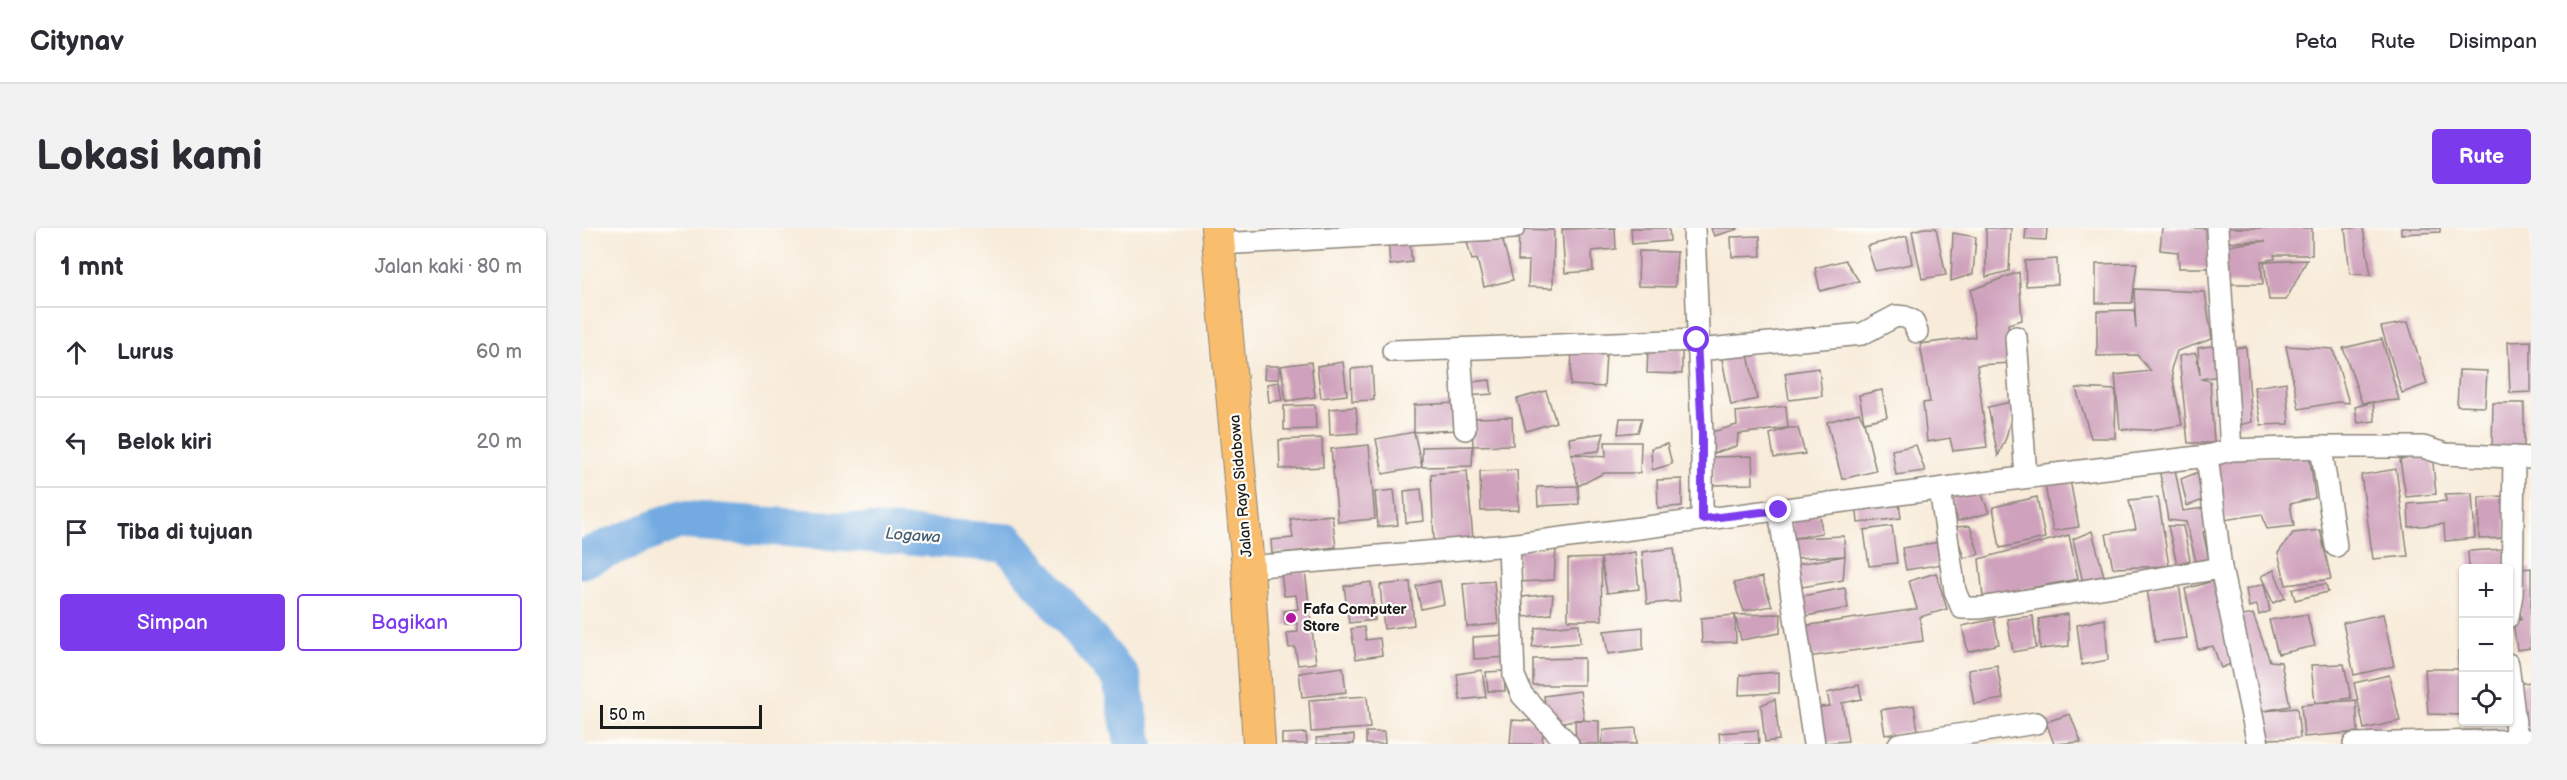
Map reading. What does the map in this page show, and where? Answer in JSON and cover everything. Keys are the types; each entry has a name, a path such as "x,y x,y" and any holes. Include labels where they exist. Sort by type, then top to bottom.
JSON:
{"highway":[{"name":"Jalan Raya Sidabowa","path":"1218,236 1248,567 1259,744"}],"street":[{"path":"1218,236 1514,228"},
{"path":"1694,228 1702,434 1702,519"},
{"path":"2217,228 2231,450"},
{"path":"1393,351 1697,345 1862,334 1896,316 1913,321 1917,333"},
{"path":"2016,337 2026,477"},
{"path":"1460,349 1466,429"},
{"path":"2321,447 2336,546"},
{"path":"1248,567 1509,545 2026,477 2207,456 2231,450 2423,447 2445,454 2522,457 2513,580"},
{"path":"2207,456 2221,568 2258,744"},
{"path":"1940,489 1954,591 1962,608 1980,608 2221,568"},
{"path":"1779,510 1814,744"},
{"path":"1509,545 1514,676 1522,695 1568,744"},
{"path":"2354,744 2524,740 2510,672"},
{"path":"1899,744 2036,723"}],"building":[{"path":"1615,228 1616,249 1592,251 1593,271 1565,273 1562,229"},
{"path":"1631,228 1669,228 1670,241 1632,244"},
{"path":"1711,228 1738,228 1738,229 1714,236"},
{"path":"1936,228 1946,275 1922,279 1912,231"},
{"path":"1986,228 2011,228 2009,271 1986,277"},
{"path":"2026,228 2047,228 2046,240 2025,239"},
{"path":"2162,228 2208,228 2210,268 2179,268 2178,252 2160,250"},
{"path":"2224,228 2312,228 2312,255 2274,255 2275,259 2261,261 2263,284 2225,284 2223,246 2266,241 2225,242"},
{"path":"2345,228 2363,228 2371,275 2350,274"},
{"path":"2401,228 2440,228 2440,232 2401,234"},
{"path":"1519,229 1554,230 1553,288 1528,287 1529,261 1518,261"},
{"path":"1501,233 1513,280 1484,287 1477,259 1472,260 1467,242"},
{"path":"1953,233 1976,237 1973,274 1951,281"},
{"path":"1409,236 1412,262 1390,265 1388,238"},
{"path":"1760,236 1761,256 1732,257 1731,237"},
{"path":"1907,236 1912,264 1875,271 1867,246"},
{"path":"1639,251 1677,252 1675,287 1638,286"},
{"path":"2057,259 2058,284 2026,286 2025,261"},
{"path":"1845,260 1859,281 1820,291 1815,268"},
{"path":"2307,260 2286,300 2269,300 2264,262"},
{"path":"2137,263 2132,303 2096,303 2096,264"},
{"path":"2019,272 2022,320 2008,324 2011,363 1977,365 1987,447 1953,451 1950,438 1927,442 1923,403 1930,402 1920,344 1975,337 1971,290"},
{"path":"2134,289 2205,292 2212,339 2177,351 2171,369 2182,425 2150,430 2120,429 2115,375 2151,371 2137,355 2097,356 2097,311 2134,310 2136,329"},
{"path":"2408,322 2427,384 2402,393 2381,327"},
{"path":"2382,339 2399,400 2362,403 2343,348"},
{"path":"2531,341 2531,392 2510,393 2508,342"},
{"path":"2224,344 2226,375 2201,379 2210,381 2214,443 2188,443 2179,356 2196,353 2200,375 2198,348"},
{"path":"2286,346 2333,349 2349,403 2338,402 2299,409"},
{"path":"2246,347 2252,422 2235,426 2231,348"},
{"path":"1648,348 1682,349 1682,374 1647,373"},
{"path":"1747,349 1757,399 1731,405 1721,354"},
{"path":"1572,352 1606,354 1604,387 1570,385"},
{"path":"1311,362 1315,397 1286,401 1281,366"},
{"path":"1343,362 1347,395 1321,398 1317,366"},
{"path":"1265,366 1279,366 1279,379 1264,379"},
{"path":"1372,367 1374,400 1352,401 1351,369"},
{"path":"1819,368 1822,396 1789,400 1785,373"},
{"path":"2459,370 2487,371 2485,407 2457,406"},
{"path":"1490,380 1492,394 1468,396 1472,382"},
{"path":"1279,382 1282,400 1269,402 1267,384"},
{"path":"2286,382 2289,424 2261,425 2254,387"},
{"path":"2076,388 2116,390 2115,438 2091,438"},
{"path":"1882,390 1887,417 1864,422 1859,395"},
{"path":"1546,391 1556,422 1526,431 1517,399"},
{"path":"2015,401 2006,438 1998,456 1988,407"},
{"path":"2373,402 2375,421 2358,423 2355,407"},
{"path":"1458,403 1459,430 1414,432 1414,405"},
{"path":"2493,403 2524,403 2524,450 2492,450"},
{"path":"1315,405 1316,429 1284,430 1284,406"},
{"path":"1786,406 1788,428 1738,434 1737,446 1711,454 1705,434 1737,425 1736,412"},
{"path":"1356,407 1358,433 1330,435 1329,409"},
{"path":"1859,413 1864,422 1876,471 1842,479 1827,422"},
{"path":"1512,417 1513,445 1473,446 1472,418"},
{"path":"1620,418 1642,418 1638,432 1618,434"},
{"path":"1788,428 1798,428 1805,454 1774,458 1770,434"},
{"path":"1414,432 1422,467 1383,474 1376,439"},
{"path":"1604,433 1599,451 1571,454 1569,438"},
{"path":"1322,438 1323,467 1280,469 1279,440"},
{"path":"1605,442 1641,442 1640,473 1604,473 1578,486 1571,454 1606,457"},
{"path":"1667,444 1672,464 1652,470 1651,448"},
{"path":"1369,445 1375,519 1338,522 1331,449"},
{"path":"1916,445 1925,471 1896,475 1892,450"},
{"path":"1473,446 1472,466 1422,467 1422,447"},
{"path":"2432,453 2436,494 2406,497 2400,460"},
{"path":"1752,456 1753,484 1713,485 1712,457"},
{"path":"2212,456 2310,458 2315,498 2290,504 2294,526 2267,529 2262,514 2224,520"},
{"path":"2159,468 2175,469 2183,511 2203,508 2210,531 2203,532 2209,561 2196,562 2186,522 2168,520"},
{"path":"2396,469 2408,556 2373,559 2361,475"},
{"path":"1517,470 1519,510 1481,511 1480,471"},
{"path":"1467,471 1473,539 1434,542 1431,474"},
{"path":"2201,471 2206,499 2187,506 2181,479"},
{"path":"1682,479 1682,506 1658,508 1657,480"},
{"path":"2070,480 2079,527 2053,531 2045,485"},
{"path":"1578,486 1579,504 1538,506 1537,487"},
{"path":"1421,489 1424,521 1406,523 1404,491"},
{"path":"1394,490 1398,525 1378,527 1375,492"},
{"path":"1981,492 1989,513 1958,521 1951,497"},
{"path":"2472,493 2475,538 2445,541 2444,524 2409,527 2408,504 2446,501 2445,494"},
{"path":"1898,495 1901,518 1858,523 1856,500"},
{"path":"2505,496 2506,538 2479,539 2479,497"},
{"path":"2037,497 2045,538 2000,548 1993,507"},
{"path":"2158,497 2169,566 2113,568 2106,534 2136,529 2129,500"},
{"path":"1332,515 1336,547 1272,554 1271,540 1293,538 1290,519"},
{"path":"1820,515 1822,533 1794,538 1790,519"},
{"path":"1892,526 1897,563 1869,566 1864,530"},
{"path":"1970,526 1979,554 1964,558 1954,527"},
{"path":"2168,526 2183,526 2190,560 2177,564"},
{"path":"2320,530 2331,579 2286,585 2278,553 2293,533"},
{"path":"2092,531 2105,580 2083,583 2073,539"},
{"path":"2069,535 2078,579 1983,597 1979,559"},
{"path":"1844,536 1845,556 1795,558 1794,538"},
{"path":"1939,542 1943,564 1906,570 1902,548"},
{"path":"1556,548 1554,580 1520,582 1518,550"},
{"path":"1674,548 1680,601 1647,604 1642,552"},
{"path":"2506,549 2507,564 2469,564 2468,551"},
{"path":"1635,552 1639,589 1607,593 1601,558"},
{"path":"1845,556 1843,580 1802,587 1798,564"},
{"path":"1601,558 1602,620 1568,620 1568,559"},
{"path":"2531,568 2531,648 2517,650 2513,621 2521,620 2515,570"},
{"path":"1305,570 1316,663 1298,665 1295,647 1289,648 1287,633 1298,632 1297,623 1285,625 1284,611 1298,609 1296,595 1284,596 1281,573"},
{"path":"2274,570 2285,598 2273,603 2261,576"},
{"path":"1936,573 1947,609 1920,617 1923,641 1808,657 1804,626 1917,609 1909,581"},
{"path":"1762,577 1772,606 1744,611 1734,583"},
{"path":"2217,580 2233,663 2221,668 2213,646 2198,649 2185,589"},
{"path":"1440,581 1444,604 1421,609 1416,586"},
{"path":"1494,581 1498,624 1467,627 1463,584"},
{"path":"1371,582 1375,620 1349,623 1344,586"},
{"path":"1410,582 1414,625 1384,629 1380,585"},
{"path":"2179,584 2187,638 2155,642 2147,589"},
{"path":"2264,584 2270,611 2259,615 2257,605 2249,607 2246,589"},
{"path":"2326,584 2328,592 2295,600 2292,589"},
{"path":"1845,588 1848,608 1806,616 1802,596"},
{"path":"1553,594 1551,614 1524,617 1522,597"},
{"path":"1781,614 1780,633 1741,640 1735,615"},
{"path":"2068,614 2069,646 2040,649 2039,619"},
{"path":"2253,614 2270,661 2281,662 2290,706 2263,711 2297,708 2300,738 2263,739 2232,618"},
{"path":"2307,614 2315,646 2278,654 2269,620"},
{"path":"2383,614 2394,666 2354,675 2343,623"},
{"path":"1735,615 1736,642 1702,643 1701,618"},
{"path":"2033,616 2036,648 2013,652 2007,619"},
{"path":"1994,619 1999,644 1968,652 1962,626"},
{"path":"2105,619 2108,660 2082,665 2077,625"},
{"path":"1579,624 1580,643 1532,647 1536,628"},
{"path":"1364,627 1366,640 1380,638 1382,655 1356,659 1351,629"},
{"path":"1643,627 1643,649 1608,654 1604,631"},
{"path":"1507,635 1508,657 1474,659 1473,637"},
{"path":"1584,658 1584,685 1533,685 1533,659"},
{"path":"2344,664 2351,698 2315,703 2311,665"},
{"path":"1997,665 2003,699 1974,704 1968,670"},
{"path":"1343,667 1346,692 1302,697 1299,673"},
{"path":"2425,669 2459,669 2459,715 2428,714"},
{"path":"1482,670 1486,697 1460,700 1457,674"},
{"path":"1504,671 1505,691 1488,691 1486,672"},
{"path":"1779,672 1779,693 1739,695 1740,675"},
{"path":"2389,675 2400,721 2364,729 2354,683"},
{"path":"2531,682 2531,733 2521,734 2514,684"},
{"path":"1859,685 1862,699 1842,703 1848,741 1814,744 1809,708 1830,706 1827,693"},
{"path":"1580,691 1584,719 1548,724 1544,696"},
{"path":"1367,696 1370,728 1311,732 1309,700"},
{"path":"1775,699 1779,740 1765,742 1761,705"},
{"path":"2356,700 2358,732 2304,737 2301,705"},
{"path":"1914,705 1918,730 1885,735 1881,710"},
{"path":"2070,714 2081,742 2054,744 2046,722"},
{"path":"1512,720 1544,722 1542,744 1510,744"},
{"path":"1575,720 1599,721 1599,744 1576,744"},
{"path":"1636,728 1637,744 1601,744 1604,730"},
{"path":"1758,730 1759,744 1720,744 1719,733"},
{"path":"1366,732 1384,732 1385,744 1366,744"},
{"path":"1306,733 1307,744 1282,744 1282,734"},
{"path":"1354,735 1354,744 1317,744 1316,738"}],"waterway":[{"name":"Logawa","path":"582,559 678,520 1008,543 1121,678 1134,744"}],"place":[{"name":"Fafa Computer Store","path":"1291,618"}],"route":[{"path":"1697,340 1702,434 1702,519 1779,510"}]}
